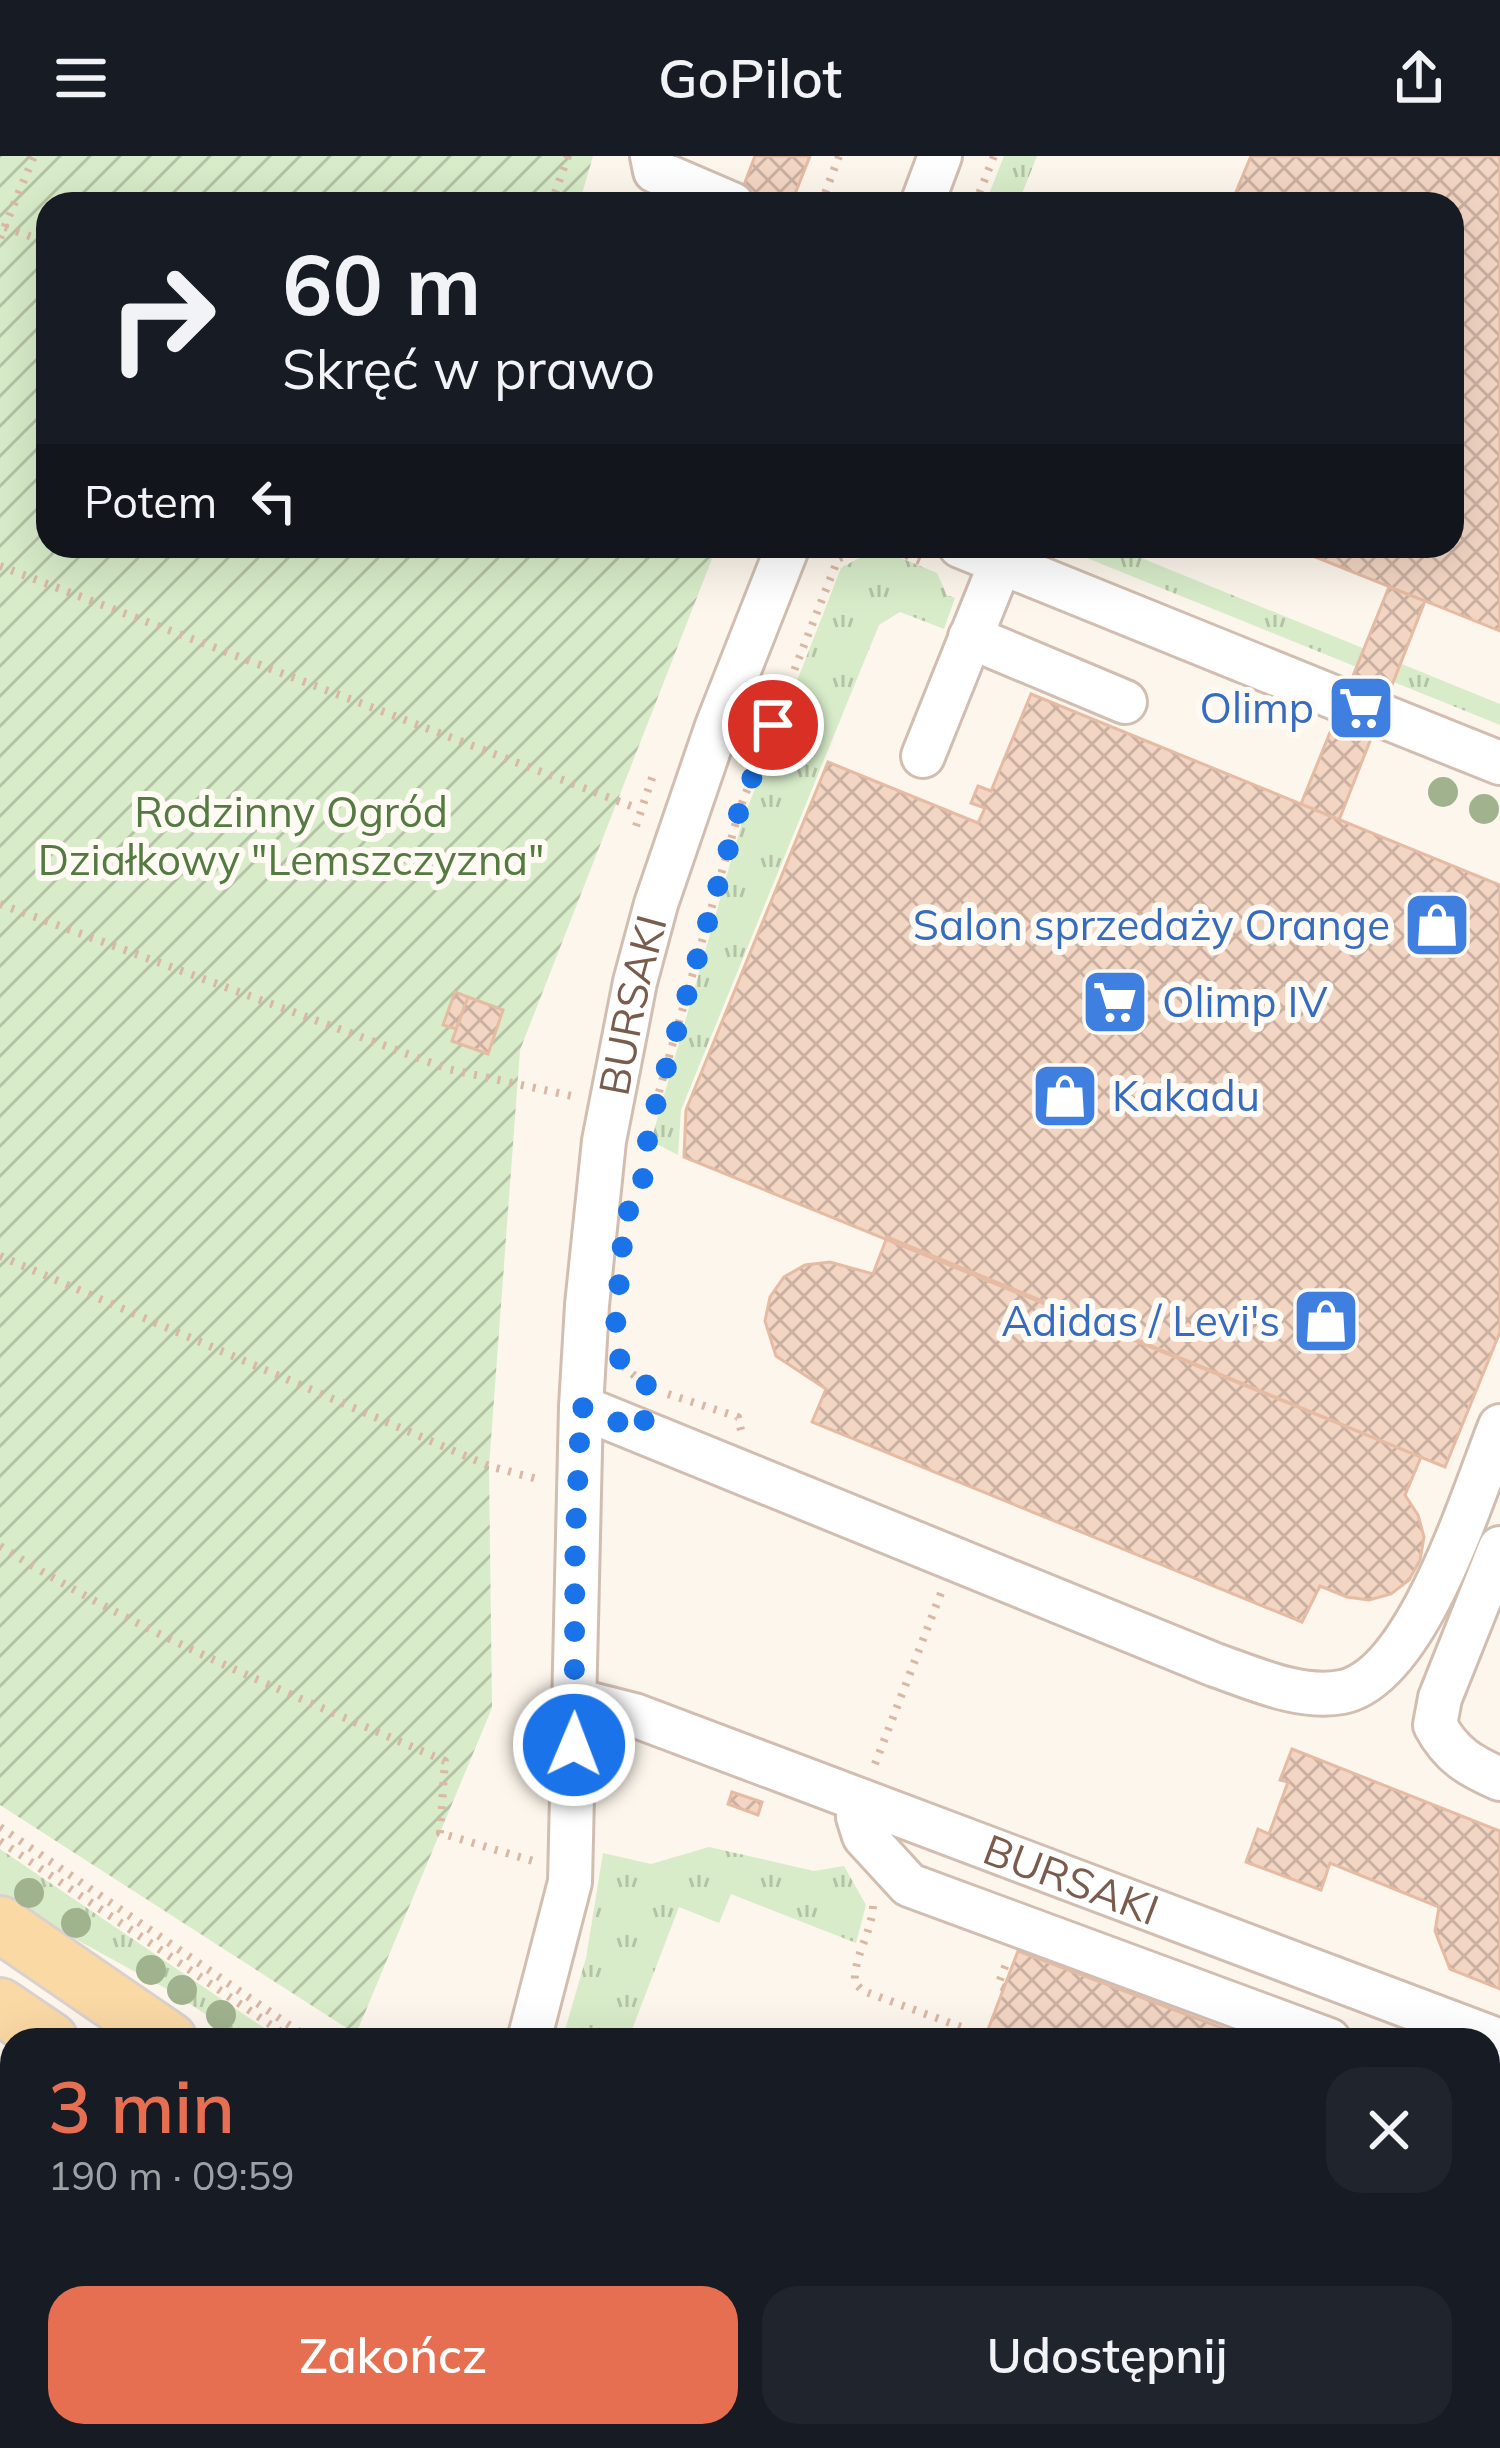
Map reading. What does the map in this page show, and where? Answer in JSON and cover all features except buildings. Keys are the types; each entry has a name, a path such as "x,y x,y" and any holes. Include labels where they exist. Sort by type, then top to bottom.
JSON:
{"main road":[{"path":"0,1924 152,2028"},
{"path":"0,2006 32,2028"}],"street":[{"path":"926,192 940,156"},
{"path":"651,177 696,192"},
{"name":"BURSAKI","path":"533,2028 570,1882 581,1407 604,1141 635,982 684,817 783,558"},
{"path":"991,558 1500,763"},
{"path":"923,756 1001,562"},
{"path":"970,638 1125,702"},
{"path":"581,1407 1215,1665 1315,1694 1361,1685 1411,1633 1500,1426"},
{"path":"1500,1548 1439,1698 1435,1725 1454,1754 1500,1779"},
{"name":"BURSAKI","path":"574,1700 868,1787 1459,2028"},
{"path":"868,1787 858,1817 864,1836 908,1885 1296,2028"}],"path":[{"path":"0,238 34,156"},
{"path":"555,192 568,156"},
{"path":"826,192 839,156"},
{"path":"980,192 994,156"},
{"path":"2,226 36,239"},
{"path":"655,1106 740,808 840,558"},
{"path":"0,566 639,809"},
{"path":"0,904 448,1069 584,1099"},
{"path":"0,1256 489,1466 554,1484"},
{"path":"622,1365 650,1388 738,1417 747,1443"},
{"path":"642,1432 650,1388"},
{"path":"0,1546 80,1596 445,1761 440,1833 548,1866"},
{"path":"868,1787 934,1612"},
{"path":"0,1827 293,2028"},
{"path":"0,1841 275,2028"},
{"path":"869,1894 872,1919 854,1969 854,1983 863,1991 964,2028"}],"green space":[{"name":"Rodzinny Ogród Działkowy \"Lemszczyzna\"","path":"0,156 593,156 582,192 36,192 36,558 712,558 520,1050 489,1466 492,1708 359,2028 347,2028 0,1805"},
{"path":"1004,156 1037,156 1023,192 990,192"},
{"path":"859,558 901,558 937,573 947,595 955,598 944,629 900,612 879,625 681,1110 678,1155 651,1141 742,822 841,568"},
{"path":"1087,558 1141,558 1500,704 1500,725"},
{"path":"709,1847 814,1871 844,1866 866,1905 856,1943 731,1894 719,1923 679,1907 633,2028 566,2028 586,1958 603,1853 651,1864"},
{"path":"0,1849 264,2028 226,2028 172,1992 0,1895"}],"place":[{"name":"Olimp","path":"1361,708"},
{"name":"Salon sprzedaży Orange","path":"1437,925"},
{"name":"Olimp IV","path":"1115,1002"},
{"name":"Kakadu","path":"1065,1096"},
{"name":"Adidas / Levi's","path":"1326,1321"}],"route":[{"path":"574,1745 581,1407 642,1432 650,1388 622,1365 614,1344 625,1214 640,1201 649,1129 740,808 773,725"}]}
